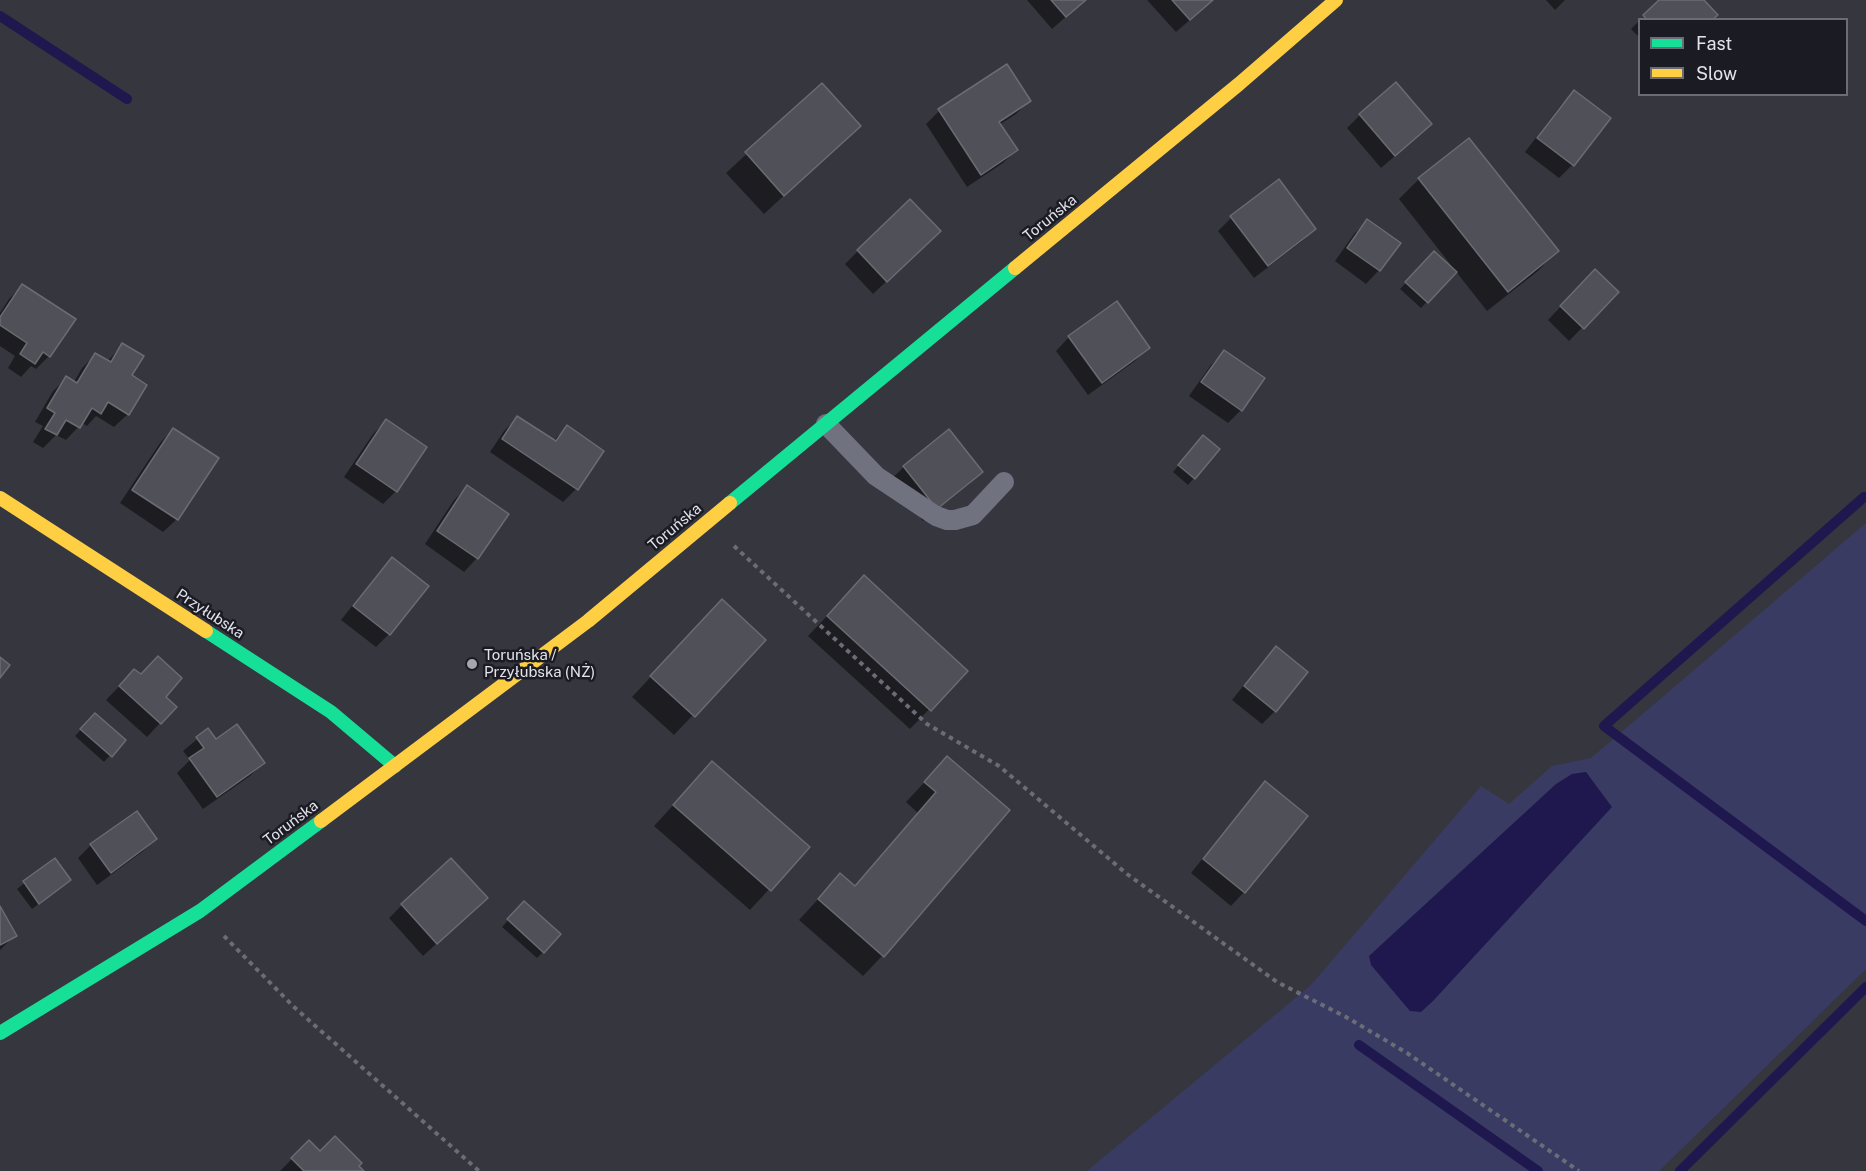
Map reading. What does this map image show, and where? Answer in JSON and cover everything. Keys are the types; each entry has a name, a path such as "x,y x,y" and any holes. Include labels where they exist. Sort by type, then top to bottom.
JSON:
{"street":[{"name":"Toruńska","path":"0,1033 200,911 588,621 1239,84 1336,0"},
{"name":"Przyłubska","path":"0,498 331,712 396,766"}],"lane":[{"path":"826,424 876,476 936,516 947,520 964,519 973,515 1004,483"}],"path":[{"path":"707,522 927,724 999,766 1127,874 1277,982 1346,1017 1407,1053 1579,1171"},
{"path":"200,911 294,1007 479,1171"}],"shaded area":[{"path":"1866,523 1866,969 1659,1171 1087,1171 1311,985 1481,786 1509,804 1552,766 1591,758"},
{"path":"1586,772 1612,807 1433,1001 1421,1012 1410,1011 1371,965 1369,956 1556,784 1572,774"}],"building":[{"path":"1051,0 1086,0 1066,17"},
{"path":"1172,0 1213,0 1190,20"},
{"path":"1659,0 1704,0 1718,15 1714,18 1645,18 1643,15"},
{"path":"1007,64 1031,101 999,122 1018,150 981,175 938,109"},
{"path":"1396,82 1432,124 1395,156 1359,114"},
{"path":"822,83 861,126 784,196 745,152"},
{"path":"1574,90 1611,118 1574,166 1537,138"},
{"path":"1469,138 1559,251 1508,292 1418,178"},
{"path":"1279,179 1316,229 1268,266 1230,216"},
{"path":"910,199 941,231 887,282 857,250"},
{"path":"1367,219 1401,243 1380,271 1347,248"},
{"path":"1434,251 1457,272 1428,303 1405,282"},
{"path":"1595,269 1619,292 1584,329 1560,306"},
{"path":"22,284 76,319 50,357 43,352 35,364 20,354 27,343 0,325 0,317"},
{"path":"1117,301 1150,348 1102,383 1068,336"},
{"path":"122,343 144,356 132,375 147,385 129,415 108,402 101,414 92,408 80,428 66,420 57,435 45,429 55,413 47,408 66,376 77,383 95,353 111,362"},
{"path":"1224,350 1265,378 1242,411 1201,382"},
{"path":"517,416 556,441 567,425 604,451 578,490 502,439"},
{"path":"386,419 427,447 397,492 356,464"},
{"path":"173,428 219,458 178,520 132,490"},
{"path":"949,429 983,472 937,509 903,466"},
{"path":"1203,435 1220,449 1195,479 1178,465"},
{"path":"467,485 509,514 478,559 437,531"},
{"path":"392,557 429,586 390,635 353,606"},
{"path":"864,575 968,671 931,711 827,616"},
{"path":"722,599 766,640 695,717 650,676"},
{"path":"1276,646 1308,672 1276,712 1244,686"},
{"path":"158,656 182,678 166,697 177,707 161,724 119,686 134,669 141,674"},
{"path":"0,657 10,665 0,678"},
{"path":"95,713 126,740 112,757 80,729"},
{"path":"237,724 265,763 217,797 189,758 204,748 196,737 208,728 216,739"},
{"path":"947,756 1010,810 884,957 818,899 840,873 855,886 936,792 924,782"},
{"path":"712,761 810,847 771,891 673,805"},
{"path":"1265,781 1308,816 1245,893 1203,859"},
{"path":"137,811 157,839 111,873 90,844"},
{"path":"55,858 71,880 39,904 23,881"},
{"path":"451,858 488,898 437,944 401,904"},
{"path":"524,901 561,934 544,953 507,919"},
{"path":"0,906 17,936 0,945"},
{"path":"335,1136 362,1163 359,1166 364,1171 304,1171 291,1158 309,1140 320,1151"}],"waterway":[{"path":"0,16 127,99"},
{"path":"1864,497 1604,726 1866,921"},
{"path":"1680,1171 1866,987"},
{"path":"1359,1045 1538,1171"}],"traffic: fast":[{"path":"730,503 1015,268"},
{"path":"206,631 331,712 395,766"},
{"path":"0,1033 200,911 321,821"}],"traffic: slow":[{"path":"1015,268 1239,84 1336,0"},
{"path":"0,498 206,631"},
{"path":"321,821 588,621 730,503"}],"place":[{"name":"Toruńska / Przyłubska (NŻ)","path":"472,664"}]}
